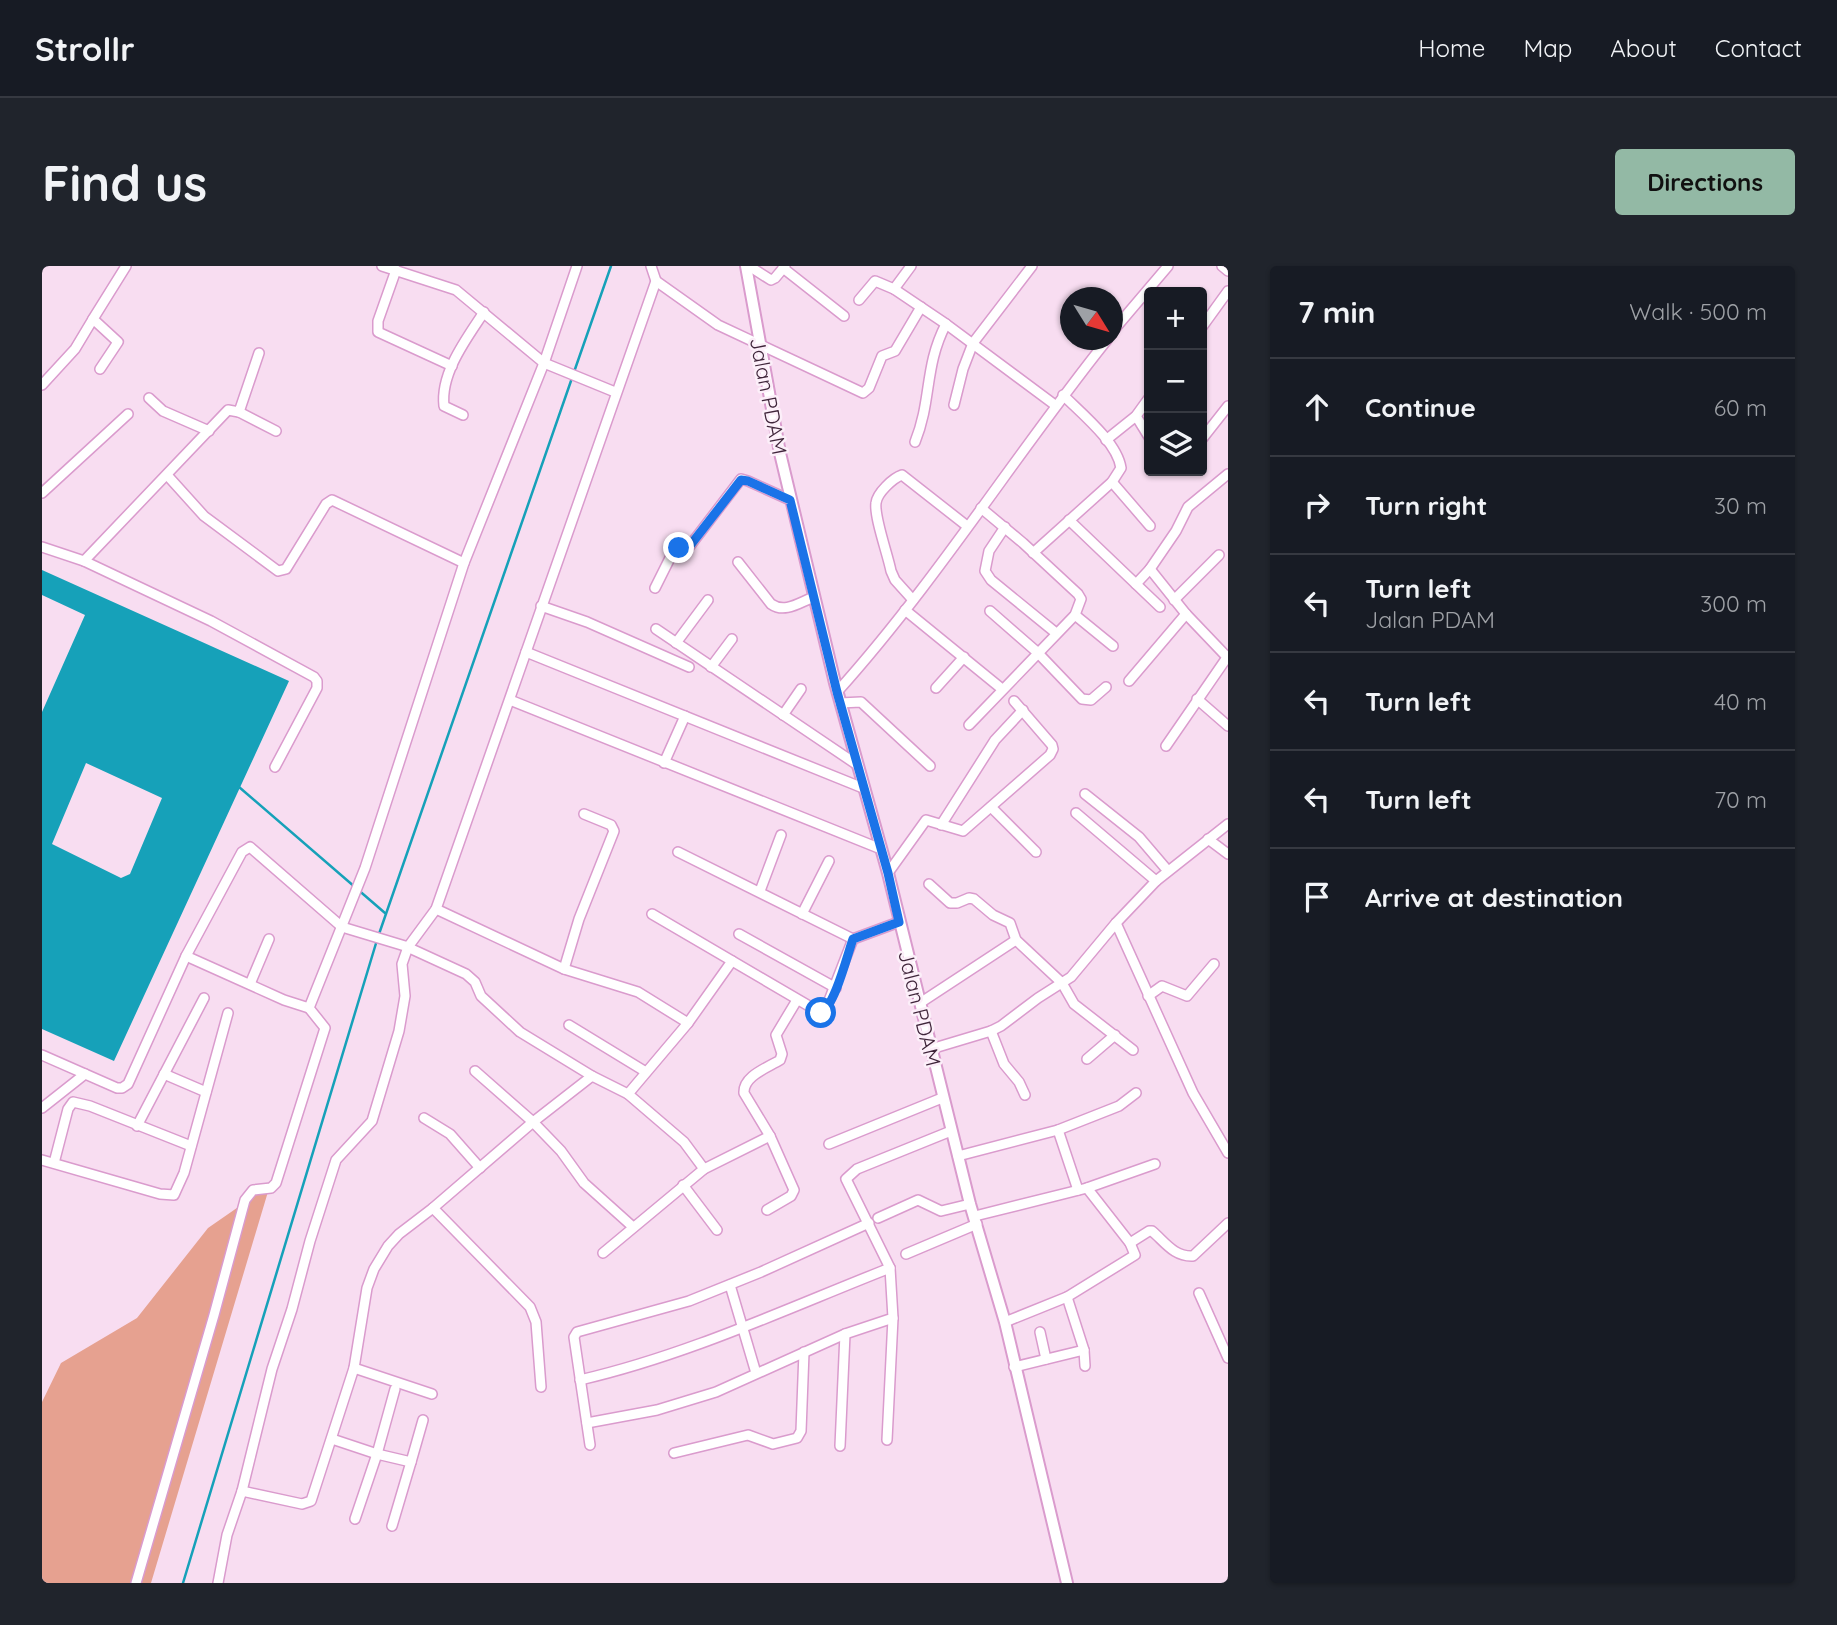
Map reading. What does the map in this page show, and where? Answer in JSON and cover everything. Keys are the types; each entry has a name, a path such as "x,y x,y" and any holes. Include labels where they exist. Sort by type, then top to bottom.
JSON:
{"street":[{"path":"42,385 75,349 126,266"},
{"path":"382,266 456,290 544,363 615,392"},
{"path":"309,1008 347,928 351,908 464,563 544,363 577,266"},
{"path":"651,266 656,281 718,325 866,393 882,356 895,351 921,307"},
{"path":"747,266 771,280 784,267 844,316"},
{"name":"Jalan PDAM","path":"747,266 758,342 790,500 838,698 888,873 970,1204 1005,1322 1067,1583"},
{"path":"894,289 911,266"},
{"path":"954,405 962,369 973,343 1032,266"},
{"path":"1123,319 1168,266"},
{"path":"1222,266 1228,271"},
{"path":"396,270 378,321 379,332 452,366"},
{"path":"218,1583 272,1369 336,1160 372,1121 392,1057 405,996 401,970 406,946 436,909 656,281"},
{"path":"859,300 875,281 894,289 973,343 1055,405"},
{"path":"1207,320 1228,291"},
{"path":"463,415 446,408 443,403 446,386 452,366 484,312"},
{"path":"93,319 118,342 100,369"},
{"path":"915,442 927,406 931,361 946,324"},
{"path":"930,766 860,702 838,698 1055,405 1099,350"},
{"path":"239,412 259,353"},
{"path":"1033,553 1112,482 1121,468 1106,440 1063,395"},
{"path":"149,398 163,411 209,431"},
{"path":"1106,440 1136,416 1144,405"},
{"path":"1207,433 1228,406"},
{"path":"83,561 229,410 239,412 276,431"},
{"path":"42,493 128,414"},
{"path":"1136,416 1144,430"},
{"path":"913,600 895,580 891,571 876,508 878,496 902,474 967,526"},
{"path":"1136,584 1150,569 1188,507 1228,474"},
{"path":"167,475 204,516 278,571 286,569 326,504 332,500 464,563"},
{"path":"655,589 670,558 679,548 689,547 741,480 790,500"},
{"path":"1112,482 1150,526"},
{"path":"969,725 1075,615 1080,604 1078,594 981,508"},
{"path":"1069,520 1160,607"},
{"path":"1005,527 989,551 985,571 991,580 1056,633"},
{"path":"42,547 83,561 211,621 314,677 317,688 275,767"},
{"path":"1174,600 1219,555"},
{"path":"738,562 778,609 814,597"},
{"path":"1150,569 1186,614 1228,656 1166,746"},
{"path":"676,643 708,600"},
{"path":"541,606 587,622 689,667"},
{"path":"905,610 1002,689"},
{"path":"990,611 1037,652 1085,701 1091,700 1106,687"},
{"path":"1129,681 1186,614"},
{"path":"1075,615 1112,646"},
{"path":"656,629 856,764"},
{"path":"711,667 732,639"},
{"path":"526,652 863,789"},
{"path":"936,688 964,657"},
{"path":"783,715 801,690"},
{"path":"1197,699 1228,726"},
{"path":"510,700 881,849"},
{"path":"888,873 926,820 963,831 1052,751 1052,745 1014,701"},
{"path":"941,825 995,740 1023,710"},
{"path":"664,764 685,716"},
{"path":"1086,794 1139,837 1168,871"},
{"path":"991,807 1036,852"},
{"path":"1076,813 1156,881"},
{"path":"564,969 579,919 614,831 611,825 584,814"},
{"path":"931,1049 991,1031 1062,983 1078,970 1116,923 1156,881 1228,824"},
{"path":"760,891 781,835"},
{"path":"1208,839 1228,854"},
{"path":"42,1055 117,1088 128,1084 187,956 242,852 250,847 347,928 406,946 466,974 475,982 481,996 520,1032 592,1076 628,1094 684,1142 704,1169"},
{"path":"678,852 853,939 899,922"},
{"path":"802,914 828,861"},
{"path":"929,884 953,904 969,898 974,899 993,915 1010,923 1016,940 1062,983 1074,1004 1133,1049"},
{"path":"436,909 564,969 638,992 688,1023"},
{"path":"652,914 823,1013 836,988 853,939"},
{"path":"1116,923 1193,1093 1228,1153"},
{"path":"739,934 836,988"},
{"path":"250,984 269,939"},
{"path":"920,1003 1016,940"},
{"path":"136,1583 245,1200 253,1190 271,1188 276,1183 326,1028 309,1008 187,956"},
{"path":"628,1094 688,1023 732,961"},
{"path":"1148,996 1162,986 1186,996 1214,964"},
{"path":"137,1126 204,998"},
{"path":"767,1210 792,1196 794,1190 770,1136 743,1088 749,1079 780,1060 782,1054 776,1035 797,1000"},
{"path":"42,1160 160,1194 174,1195 191,1146 228,1013"},
{"path":"569,1025 646,1072"},
{"path":"991,1031 1004,1065 1019,1082 1025,1095"},
{"path":"1087,1059 1115,1035"},
{"path":"475,1072 533,1122 561,1151 584,1183 633,1227"},
{"path":"42,1108 85,1074"},
{"path":"164,1074 206,1092"},
{"path":"241,1495 309,1504 354,1368 367,1288 374,1269 398,1234 592,1076"},
{"path":"958,1156 1058,1130 1119,1106 1136,1093"},
{"path":"829,1144 943,1098"},
{"path":"54,1163 68,1110 73,1102 90,1106 191,1146"},
{"path":"424,1118 450,1134 480,1168"},
{"path":"1005,1322 1067,1297 1135,1255 1130,1243 1082,1189 1058,1130"},
{"path":"887,1440 894,1318 890,1268 846,1179 857,1169 951,1131"},
{"path":"603,1253 704,1169 770,1136"},
{"path":"906,1254 976,1220 1155,1164"},
{"path":"683,1185 717,1230"},
{"path":"878,1218 918,1200 941,1211 970,1204"},
{"path":"433,1208 530,1307 536,1322 541,1387"},
{"path":"590,1445 574,1337 577,1332 689,1300 869,1223"},
{"path":"1130,1243 1152,1231 1174,1252 1193,1256 1228,1223"},
{"path":"580,1380 633,1368 698,1346 890,1268"},
{"path":"730,1284 756,1373"},
{"path":"1199,1293 1228,1358"},
{"path":"1067,1297 1083,1350 1085,1366"},
{"path":"587,1423 657,1410 716,1392 845,1334 894,1318"},
{"path":"1040,1332 1046,1359"},
{"path":"840,1446 845,1334"},
{"path":"1014,1367 1083,1350"},
{"path":"674,1453 748,1434 773,1444 797,1438 802,1430 804,1352"},
{"path":"354,1368 432,1394"},
{"path":"355,1518 395,1389"},
{"path":"392,1525 422,1420"},
{"path":"332,1439 376,1454 411,1462"}],"shaded area":[{"path":"270,1185 151,1583 42,1583 42,1402 61,1363 137,1318 208,1228"}],"water":[{"path":"42,570 289,681 114,1061 42,1029 42,712 85,615 42,595","holes":["86,763 162,798 130,874 121,878 52,844"]}],"waterway":[{"path":"574,372 611,266"},
{"path":"379,934 572,378"},
{"path":"239,787 385,913"},
{"path":"183,1583 377,940"}],"route":[{"path":"679,548 689,547 743,479 790,500 837,692 888,873 899,922 853,939 836,988 825,1011 821,1013"}]}
